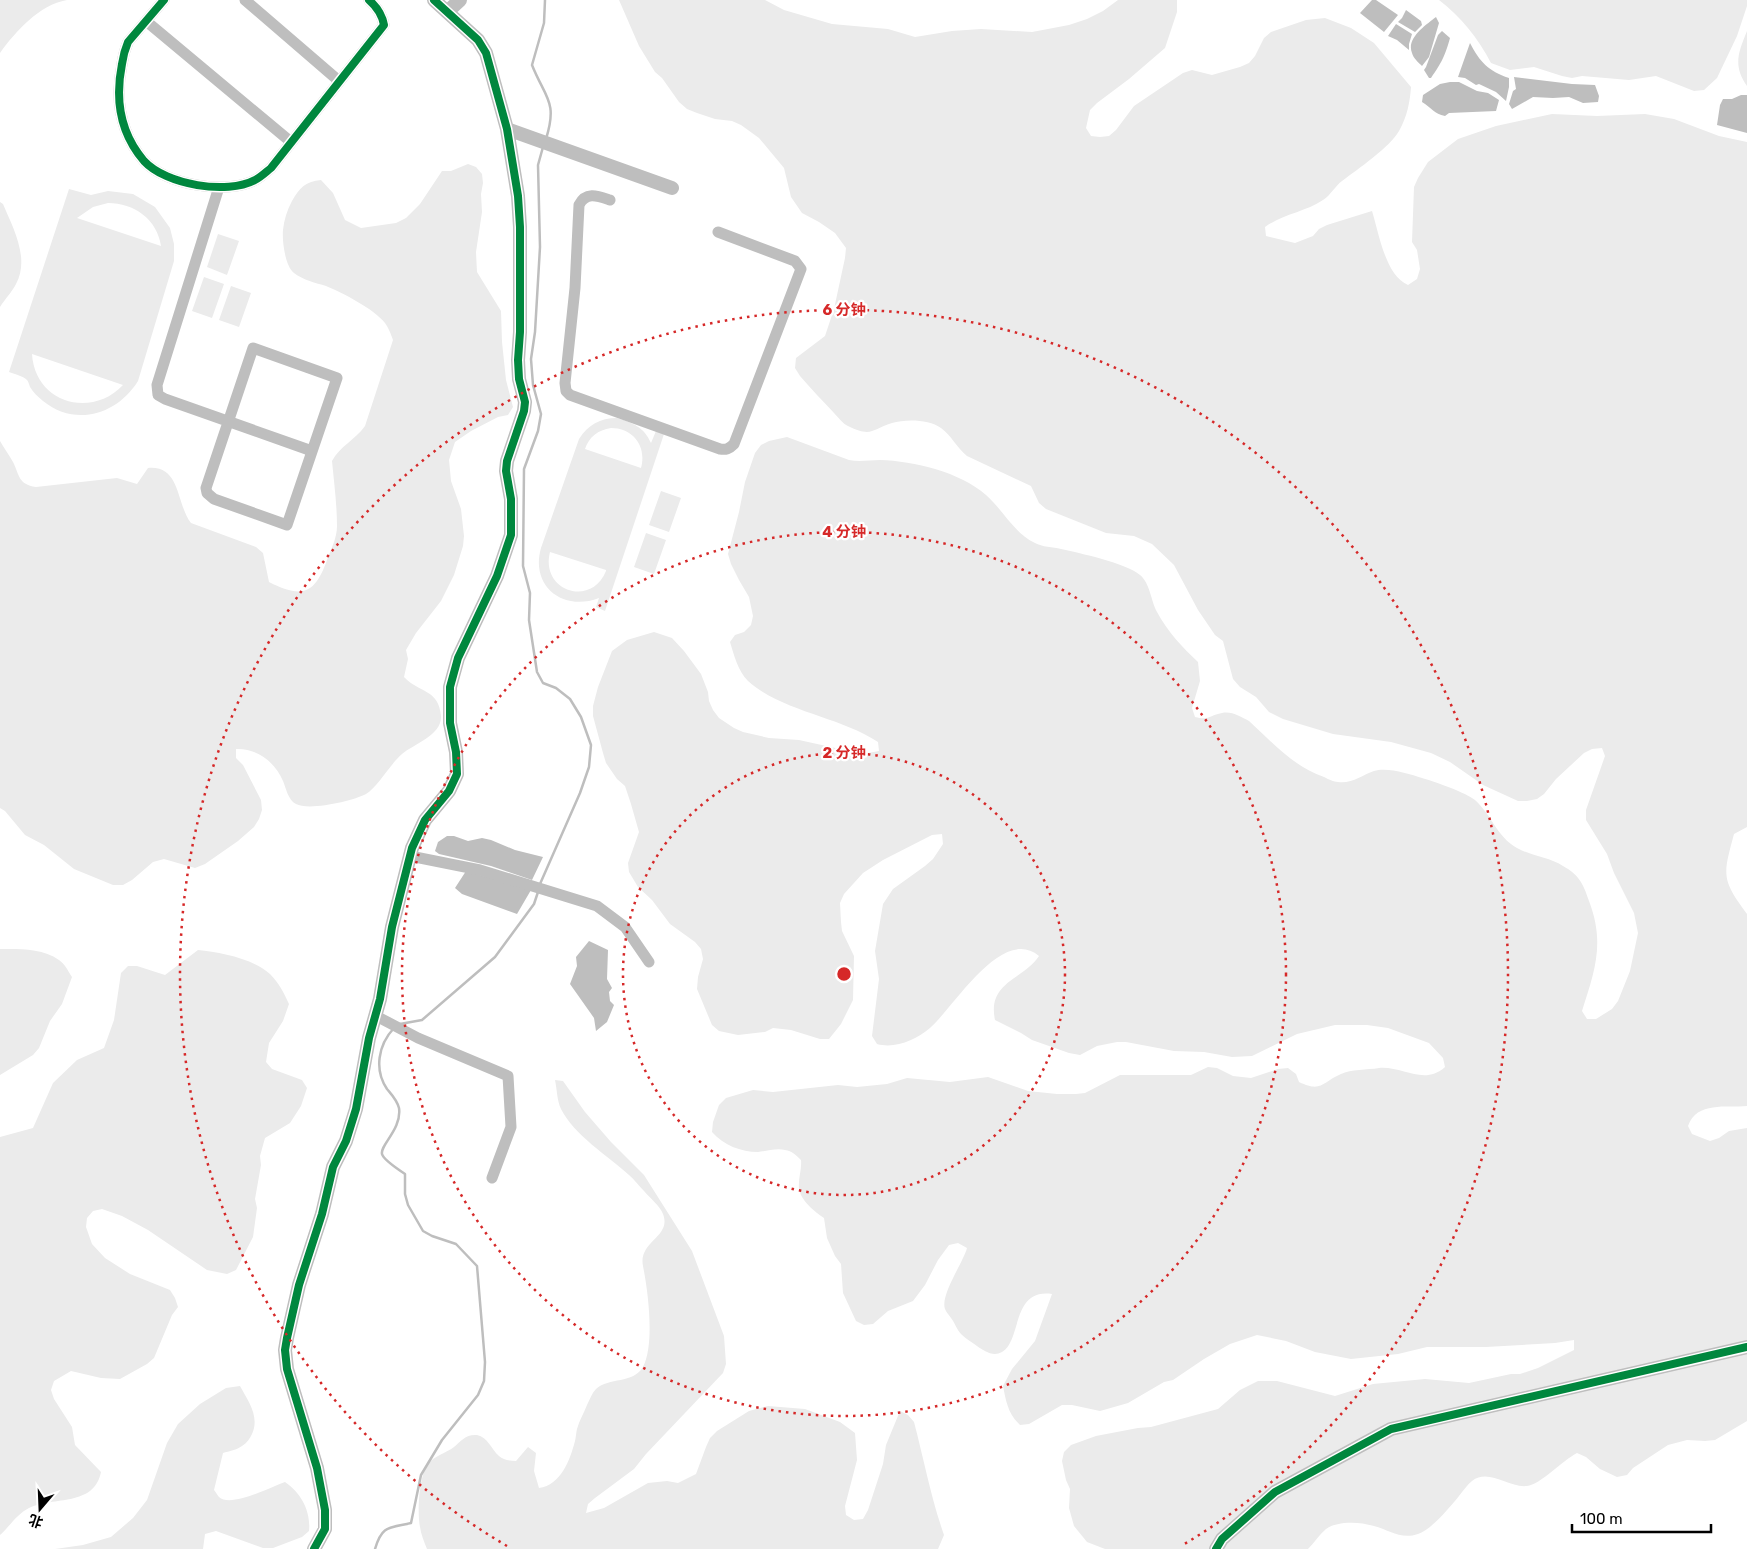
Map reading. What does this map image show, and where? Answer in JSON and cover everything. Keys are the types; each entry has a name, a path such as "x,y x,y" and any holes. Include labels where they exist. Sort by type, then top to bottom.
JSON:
{"street":[{"path":"164,0 128,42 119,80 120,112 133,147 146,163 170,178 196,186 219,187 238,185 255,180 271,168 384,25 383,18 369,0"},
{"path":"245,0 339,81"},
{"path":"314,1549 325,1529 326,1510 317,1468 287,1369 284,1350 299,1285 322,1214 333,1167 346,1141 356,1109 369,1038 380,999 392,927 410,856 424,820 449,791 457,774 458,766 450,723 450,687 458,658 497,576 511,534 512,499 506,471 507,461 521,422 525,402 519,379 518,360 520,227 518,196 507,129 486,53 478,40 434,0"},
{"path":"447,12 460,0"},
{"path":"146,21 291,142"},
{"path":"507,129 672,188"},
{"path":"219,187 157,385 158,395 312,451"},
{"path":"610,200 590,195 581,200 579,204 575,288 565,384 566,391 570,395 726,450 734,444 801,270 795,261 718,232"},
{"path":"253,348 337,378 312,451 288,525 214,499 207,493 206,483 253,348"},
{"path":"410,856 480,870 597,906 625,926 649,962"},
{"path":"376,1016 418,1038 508,1076 511,1127 492,1178"},
{"path":"1216,1549 1222,1539 1276,1492 1391,1429 1747,1347"}],"shaded area":[{"path":"0,0 67,0 47,7 29,20 0,53"},
{"path":"619,0 765,0 784,10 832,24 888,29 915,37 952,31 981,29 1032,32 1069,25 1087,19 1103,11 1118,0 1177,0 1177,12 1165,48 1090,110 1086,128 1091,136 1100,137 1109,136 1116,130 1134,106 1183,73 1192,70 1212,75 1240,67 1249,63 1255,56 1264,38 1271,32 1306,20 1325,18 1351,28 1374,43 1411,87 1408,109 1399,131 1381,151 1340,183 1323,200 1265,227 1266,236 1295,243 1313,236 1319,229 1327,225 1372,211 1388,263 1400,280 1408,285 1417,279 1420,269 1417,250 1412,242 1414,187 1428,162 1458,139 1496,126 1552,114 1597,116 1645,114 1674,119 1719,136 1747,142 1747,827 1734,834 1726,868 1732,892 1747,914 1747,1106 1705,1109 1692,1118 1688,1126 1692,1134 1710,1141 1719,1138 1729,1131 1747,1128 1747,1421 1715,1440 1687,1440 1668,1445 1633,1468 1627,1475 1617,1477 1600,1469 1586,1457 1577,1453 1532,1485 1520,1486 1492,1477 1478,1478 1468,1484 1451,1506 1434,1523 1423,1532 1412,1536 1395,1534 1366,1524 1348,1523 1337,1524 1328,1528 1308,1549 1105,1549 1087,1542 1074,1526 1069,1508 1070,1489 1062,1461 1064,1452 1071,1445 1096,1436 1151,1427 1218,1409 1240,1390 1258,1381 1277,1381 1335,1396 1373,1384 1425,1379 1469,1383 1511,1374 1520,1374 1538,1368 1574,1350 1574,1340 1486,1347 1427,1347 1398,1354 1351,1359 1315,1352 1286,1341 1257,1335 1230,1344 1173,1380 1164,1382 1128,1403 1100,1411 1072,1405 1062,1405 1029,1424 1020,1425 1010,1412 1003,1386 1012,1369 1035,1341 1052,1294 1039,1294 1030,1299 1023,1307 1008,1346 1002,1352 992,1354 986,1351 958,1331 945,1309 946,1296 967,1248 958,1243 949,1245 913,1301 888,1311 873,1324 864,1325 856,1321 843,1293 841,1264 827,1238 824,1218 808,1205 800,1192 801,1160 792,1152 785,1150 745,1151 727,1144 716,1137 712,1132 713,1122 719,1105 726,1098 753,1090 773,1092 838,1085 857,1087 887,1084 907,1078 950,1082 988,1077 1028,1091 1076,1094 1085,1093 1120,1075 1191,1075 1208,1067 1217,1068 1233,1076 1251,1078 1278,1069 1288,1068 1296,1074 1299,1082 1313,1087 1321,1085 1345,1072 1354,1070 1388,1068 1413,1074 1429,1075 1445,1067 1443,1058 1429,1043 1388,1028 1367,1025 1335,1025 1297,1034 1252,1056 1232,1057 1204,1052 1174,1051 1126,1042 1097,1046 1080,1055 1069,1053 1032,1040 995,1020 994,1007 996,997 1001,989 1039,956 1025,949 1010,951 980,972 940,1018 918,1036 898,1044 877,1044 872,1036 879,979 875,951 883,904 893,889 933,859 943,844 942,834 932,835 883,860 863,873 844,894 840,903 841,922 842,931 854,956 853,1000 841,1024 829,1039 820,1039 791,1030 773,1028 765,1032 738,1035 719,1031 712,1025 697,989 703,959 701,949 695,942 670,924 652,900 638,887 629,872 628,863 639,832 625,786 617,779 606,763 593,716 593,706 612,651 627,640 654,632 672,638 684,651 701,674 713,710 719,718 734,728 769,738 799,740 858,753 879,751 878,742 863,733 794,707 762,691 748,681 739,668 735,657 730,642 735,635 744,632 751,625 753,616 749,597 731,564 728,554 745,482 755,453 761,445 769,441 787,437 849,460 880,460 922,465 963,480 986,495 1021,533 1035,543 1124,566 1143,578 1161,619 1181,645 1198,662 1200,681 1192,708 1195,717 1207,718 1226,713 1240,716 1249,721 1303,767 1335,782 1348,782 1374,771 1392,770 1441,784 1475,800 1486,812 1499,832 1510,843 1522,851 1563,866 1577,876 1582,884 1594,916 1597,943 1594,969 1582,1011 1587,1019 1596,1019 1612,1009 1618,1001 1630,971 1638,933 1634,913 1614,873 1607,854 1586,820 1586,810 1605,756 1602,748 1592,749 1584,753 1537,799 1518,801 1483,785 1450,762 1431,753 1391,742 1333,734 1283,719 1269,712 1256,697 1240,687 1233,679 1223,641 1215,635 1198,610 1174,565 1152,544 1134,536 1106,533 1046,509 1039,503 1031,486 967,456 945,431 936,425 924,421 903,421 867,432 856,430 842,422 804,381 795,368 796,358 825,336 834,309 846,248 835,233 802,213 791,197 784,168 759,138 741,125 697,113 687,109 679,102 662,78 655,72 639,46"},
{"path":"1372,0 1376,0 1398,15 1384,32 1360,13"},
{"path":"1439,0 1747,0 1747,6 1737,36 1717,78 1704,90 1694,91 1656,76 1629,80 1582,76 1572,78 1534,67 1510,70 1491,63 1468,28 1455,13"},
{"path":"1406,10 1421,21 1422,25 1415,32 1398,22"},
{"path":"1436,17 1439,23 1429,57 1422,66 1413,55 1412,42 1418,32"},
{"path":"1396,24 1412,34 1409,50 1397,40 1388,36"},
{"path":"1442,31 1450,38 1441,63 1431,78 1429,78 1424,70 1438,35"},
{"path":"1747,31 1747,86 1738,66 1738,59"},
{"path":"1470,43 1477,56 1485,65 1509,78 1506,101 1496,92 1479,84 1476,85 1465,78 1458,77"},
{"path":"1514,77 1595,85 1599,96 1598,102 1583,103 1569,97 1533,97 1512,109 1509,104 1513,91 1516,89"},
{"path":"1459,82 1477,91 1488,93 1499,100 1496,111 1449,113 1445,116 1422,102 1423,95 1440,84"},
{"path":"1741,95 1747,95 1747,133 1717,125 1720,105 1723,99 1732,99"},
{"path":"468,164 476,167 482,174 482,212 476,252 477,272 501,311 506,380 513,407 508,415 498,417 455,442 449,460 451,481 461,509 464,536 463,546 454,575 441,601 416,633 406,650 408,659 404,677 427,692 436,701 441,716 437,729 402,754 366,794 342,802 320,806 302,806 293,802 289,797 280,774 270,762 251,751 236,749 236,758 243,765 261,800 262,810 254,827 238,841 205,864 195,868 164,859 153,862 132,880 123,885 113,885 74,869 44,845 25,835 5,811 0,808 0,441 13,462 20,479 30,486 36,487 117,478 137,484 148,468 159,469 167,473 172,479 191,523 256,547 263,553 269,582 290,591 306,590 318,580 336,535 332,461 339,451 365,426 393,340 385,323 366,307 333,289 301,278 291,270 286,259 283,240 283,226 287,211 300,189 311,182 321,180 333,193 345,220 361,228 396,223 406,218 420,204 442,171 451,171"},
{"path":"69,189 91,195 108,191 133,194 155,207 170,228 174,244 174,261 138,381 129,393 119,402 95,414 68,414 55,409 43,401 33,391 27,380 9,372","holes":["108,203 127,206 143,214 155,228 161,246 77,218 93,207","32,354 123,385 110,395 96,401 81,403 67,401 54,394 43,384 35,371"]},
{"path":"0,202 3,204 15,233 21,254 21,264 16,284 0,307"},
{"path":"218,234 239,241 227,275 207,267"},
{"path":"204,277 224,284 212,318 192,311"},
{"path":"231,286 251,293 239,327 219,320"},
{"path":"617,418 637,426 645,433 651,443 656,431 664,434 605,611 596,607 599,598 573,601 552,593 540,574 539,562 541,548 579,439 595,423 605,419","holes":["611,428 626,431 636,440 642,452 641,468 585,449 595,435 602,430","550,552 606,570 606,571 599,582 590,589 579,592 569,590 559,585 552,577 549,566"]},
{"path":"661,491 681,498 669,532 649,525"},
{"path":"646,533 666,540 654,574 634,567"},
{"path":"447,836 454,836 468,841 482,838 515,850 543,857 532,880 491,866 439,854 435,851 438,842"},
{"path":"466,871 531,890 517,914 462,894 455,888"},
{"path":"589,941 608,950 607,979 612,988 609,992 610,1001 614,1005 607,1022 596,1031 594,1018 570,984 577,966 576,957"},
{"path":"0,949 31,950 45,953 61,962 72,977 62,1004 50,1021 39,1048 33,1055 0,1075"},
{"path":"198,950 216,952 246,960 270,974 279,985 289,1004 283,1021 269,1043 266,1062 272,1069 302,1080 307,1088 301,1106 290,1123 265,1138 260,1156 261,1165 255,1199 257,1208 253,1237 236,1270 227,1274 207,1270 148,1230 122,1216 102,1209 93,1211 87,1218 86,1227 92,1244 105,1258 130,1274 170,1290 178,1307 172,1315 154,1358 147,1364 120,1379 101,1378 71,1371 54,1381 51,1390 54,1399 72,1427 75,1445 101,1472 97,1483 82,1496 39,1504 29,1508 17,1517 0,1535 0,1137 33,1128 53,1083 77,1060 104,1048 114,1020 121,973 128,966 137,966 165,975"},
{"path":"555,1080 563,1081 585,1112 611,1142 644,1175 692,1251 724,1336 726,1364 723,1373 634,1469 588,1504 586,1513 604,1508 648,1483 667,1481 678,1483 696,1474 710,1438 717,1431 749,1411 768,1406 805,1409 840,1422 855,1433 857,1460 845,1506 846,1515 854,1520 863,1519 868,1510 883,1464 886,1445 900,1411 908,1415 914,1422 931,1493 944,1535 938,1549 427,1549 420,1530 419,1504 425,1469 431,1461 454,1447 461,1440 477,1435 484,1438 499,1456 507,1460 516,1461 528,1447 536,1453 534,1471 539,1488 547,1486 559,1477 567,1463 579,1423 596,1389 601,1385 633,1376 643,1367 647,1357 650,1332 643,1258 645,1251 663,1228 665,1222 663,1214 633,1178 574,1128 561,1109"},
{"path":"240,1386 252,1409 255,1421 254,1427 252,1434 244,1445 223,1453 214,1490 219,1497 225,1500 232,1500 251,1496 285,1482 296,1491 304,1503 307,1510 309,1531 302,1537 273,1548 263,1548 216,1531 205,1534 203,1549 55,1549 83,1545 111,1537 133,1518 147,1500 167,1443 178,1424 200,1404 226,1388"}],"waterway":[{"path":"545,0 544,23 532,65 550,108 551,116 546,139"},
{"path":"540,884 580,793 589,767 591,745 581,717 570,699 556,688 543,683 537,672 529,620 530,593 523,566 524,469 538,431 541,414 533,385 531,359 535,332 540,247 538,165 543,147"},
{"path":"400,1024 422,1020 495,957 534,904 538,892"},
{"path":"375,1549 380,1536 387,1529 411,1523 421,1475 442,1440 478,1395 484,1381 485,1362 477,1266 456,1244 423,1231 408,1205 405,1194 405,1174 382,1154 382,1150 399,1116 398,1105 383,1082 379,1066 384,1042 394,1028"}],"cycle path":[{"path":"164,0 128,42 120,77 121,115 129,139 144,161 154,169 181,182 213,187 229,187 243,184 257,179 271,168 384,25 379,11 369,0"},
{"path":"314,1549 325,1529 325,1510 317,1468 287,1369 285,1350 287,1338 299,1285 322,1214 333,1167 346,1141 356,1109 369,1038 380,999 392,927 412,848 425,820 449,791 457,774 456,752 450,723 450,687 458,658 497,576 511,535 511,499 506,471 507,461 524,411 525,402 519,379 518,360 520,332 520,227 518,196 507,129 486,53 478,40 434,0"},
{"path":"1216,1549 1222,1539 1275,1492 1391,1429 1747,1347"}]}
